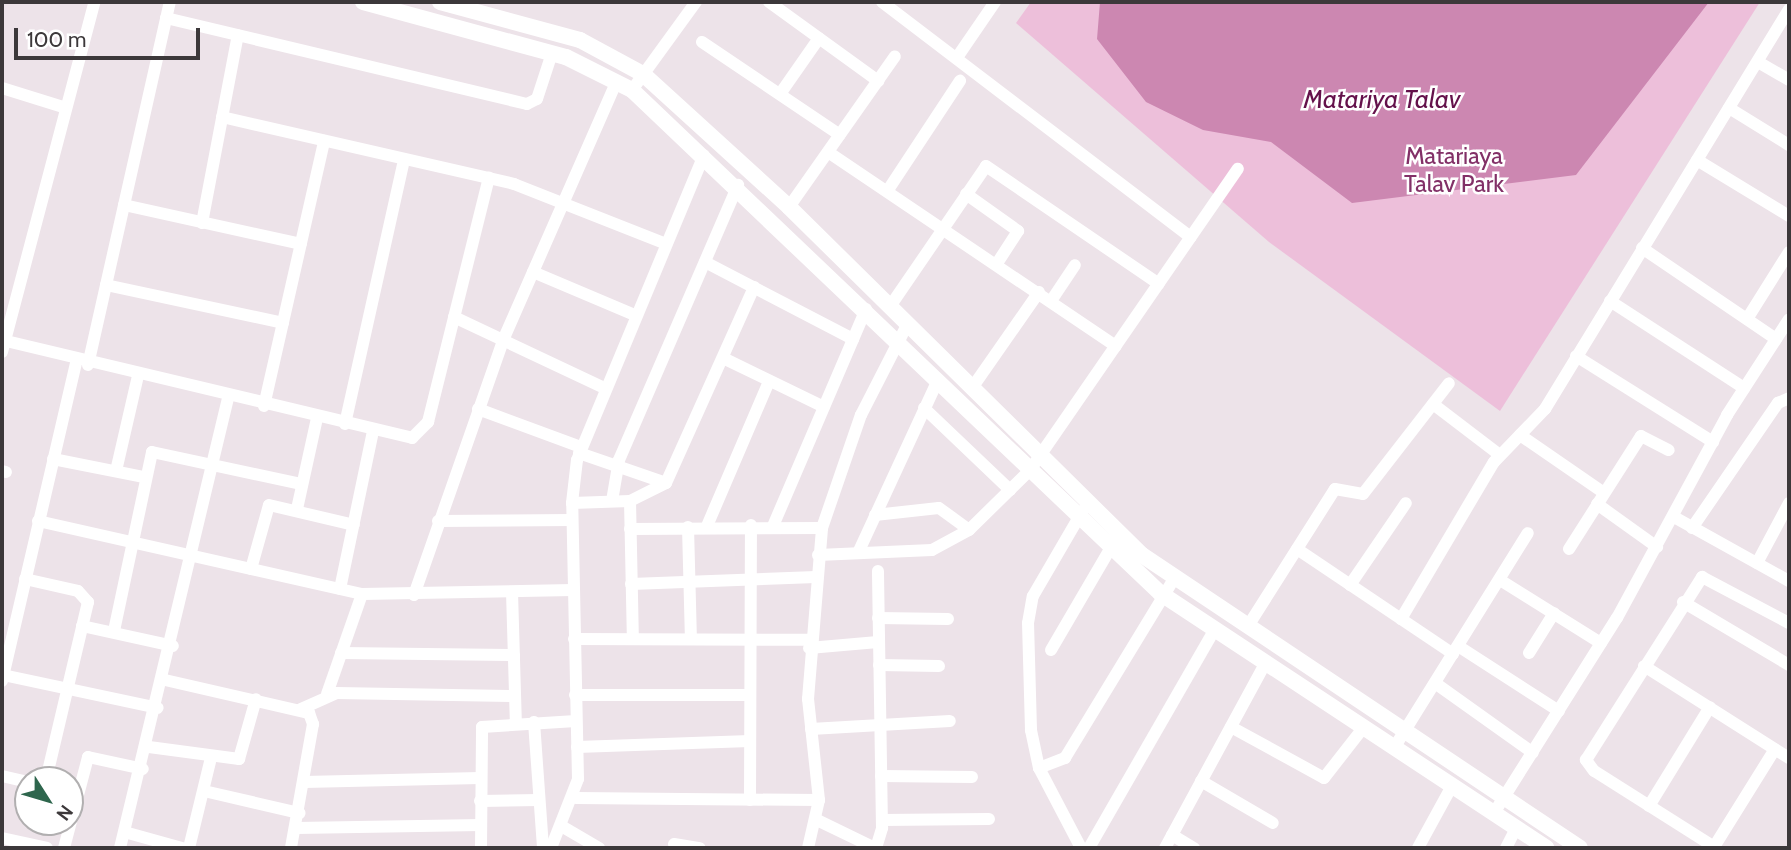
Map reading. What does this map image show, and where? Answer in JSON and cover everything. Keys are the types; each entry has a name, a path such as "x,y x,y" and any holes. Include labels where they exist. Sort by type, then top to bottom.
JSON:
{"main road":[{"path":"363,2 552,53 632,90 738,186 898,339 1078,519 1164,595 1214,631 1547,848"},
{"path":"440,2 580,40 643,74 789,207 891,305 1040,456 1174,579 1580,848"}],"street":[{"path":"158,708 2,678 53,459 106,285 170,2"},
{"path":"632,90 695,2"},
{"path":"769,2 878,81"},
{"path":"882,2 898,6 986,76 1004,99 1191,237"},
{"path":"958,56 995,2"},
{"path":"94,3 63,107 3,345 412,438 421,432 454,317 489,177"},
{"path":"1401,619 1500,455 1545,409 1789,9"},
{"path":"166,18 527,104 537,99 552,53"},
{"path":"202,223 238,35"},
{"path":"780,94 818,38"},
{"path":"702,42 840,135"},
{"path":"789,207 895,56"},
{"path":"1758,62 1789,80"},
{"path":"414,595 504,338 617,81"},
{"path":"888,190 960,82"},
{"path":"2,89 63,107"},
{"path":"1729,108 1789,145"},
{"path":"222,117 489,177 563,202 666,244"},
{"path":"264,406 324,141"},
{"path":"828,152 1116,346"},
{"path":"551,848 576,798 572,503 580,450 704,155"},
{"path":"345,424 404,160"},
{"path":"1697,160 1789,216"},
{"path":"891,305 966,194 988,167 1158,284"},
{"path":"818,555 932,550 969,530 1030,470 1238,169"},
{"path":"612,501 618,465 738,186"},
{"path":"966,194 1018,231 996,265"},
{"path":"124,205 300,244"},
{"path":"1642,248 1776,339"},
{"path":"1747,319 1789,252"},
{"path":"705,262 853,339"},
{"path":"1051,301 1075,265"},
{"path":"533,272 635,315"},
{"path":"106,285 283,323"},
{"path":"572,503 629,500 666,483 754,287"},
{"path":"972,388 1039,292"},
{"path":"1610,301 1744,388"},
{"path":"773,526 866,309"},
{"path":"454,317 504,338 604,388"},
{"path":"1494,813 1601,643 1744,388 1789,319"},
{"path":"808,848 817,820 819,800 811,729 809,644 822,528 861,415 908,323"},
{"path":"1576,356 1713,442"},
{"path":"723,358 824,407"},
{"path":"116,471 138,376"},
{"path":"858,553 938,380"},
{"path":"707,526 769,381"},
{"path":"1248,626 1335,489 1363,494 1449,383"},
{"path":"120,848 128,832 149,747 228,397"},
{"path":"1692,528 1778,403 1789,398"},
{"path":"1433,404 1500,455"},
{"path":"924,408 1010,490"},
{"path":"478,409 666,483"},
{"path":"297,509 317,418"},
{"path":"340,589 373,431"},
{"path":"1520,435 1657,547"},
{"path":"1569,549 1641,436 1669,450"},
{"path":"114,631 149,456 158,450 301,484"},
{"path":"53,459 144,477"},
{"path":"629,500 633,639"},
{"path":"1082,848 1039,768 1031,730 1028,622 1033,596 1088,502"},
{"path":"1350,585 1406,503"},
{"path":"1757,563 1789,503"},
{"path":"251,569 269,505 297,509 354,526"},
{"path":"875,515 939,508 969,530"},
{"path":"1674,517 1789,581"},
{"path":"438,521 572,520"},
{"path":"38,521 362,594 573,590"},
{"path":"630,528 751,525 822,528"},
{"path":"750,800 751,525"},
{"path":"688,527 691,639"},
{"path":"1394,748 1528,533"},
{"path":"1051,650 1110,549"},
{"path":"1297,549 1401,619 1559,711"},
{"path":"817,820 876,848 881,820 878,571"},
{"path":"631,584 816,577"},
{"path":"1774,748 1715,848 1586,763 1683,602 1707,577 1789,623"},
{"path":"25,579 84,596 82,626 49,766"},
{"path":"1039,768 1065,758 1174,579"},
{"path":"1500,580 1601,643"},
{"path":"512,592 516,723"},
{"path":"327,694 362,594"},
{"path":"1683,602 1789,665"},
{"path":"1528,653 1554,614"},
{"path":"878,618 948,619"},
{"path":"82,626 173,646"},
{"path":"1089,848 1214,631"},
{"path":"574,639 750,639 809,644 878,642"},
{"path":"341,653 514,655"},
{"path":"1165,848 1265,664"},
{"path":"879,665 939,666"},
{"path":"1644,666 1789,758"},
{"path":"164,680 301,709 313,724 299,813 290,848"},
{"path":"1435,683 1533,753"},
{"path":"301,709 327,694 515,696"},
{"path":"576,695 750,695"},
{"path":"149,747 211,758 239,759 256,699"},
{"path":"1649,806 1710,708"},
{"path":"481,848 482,727 576,721"},
{"path":"811,729 880,722 950,721"},
{"path":"534,722 543,848"},
{"path":"1231,727 1324,778 1363,728"},
{"path":"577,747 750,741"},
{"path":"84,767 88,757 143,769"},
{"path":"189,848 211,758"},
{"path":"881,776 972,777"},
{"path":"304,782 480,778"},
{"path":"1201,781 1273,823"},
{"path":"1418,848 1452,786"},
{"path":"204,791 299,813"},
{"path":"576,798 819,800"},
{"path":"480,801 539,800"},
{"path":"881,820 989,819"},
{"path":"296,828 481,825"},
{"path":"563,827 599,848"},
{"path":"1506,848 1517,828"},
{"path":"128,832 182,848"},
{"path":"1172,835 1194,848"},
{"path":"2,838 47,848"},
{"path":"674,844 700,848"}],"green space":[{"name":"Matariaya Talav Park","path":"1031,2 1760,2 1500,411 1269,242 1016,23"}],"water":[{"name":"Matariya Talav","path":"1100,2 1709,2 1576,175 1352,203 1271,142 1203,130 1146,102 1097,39"}]}
